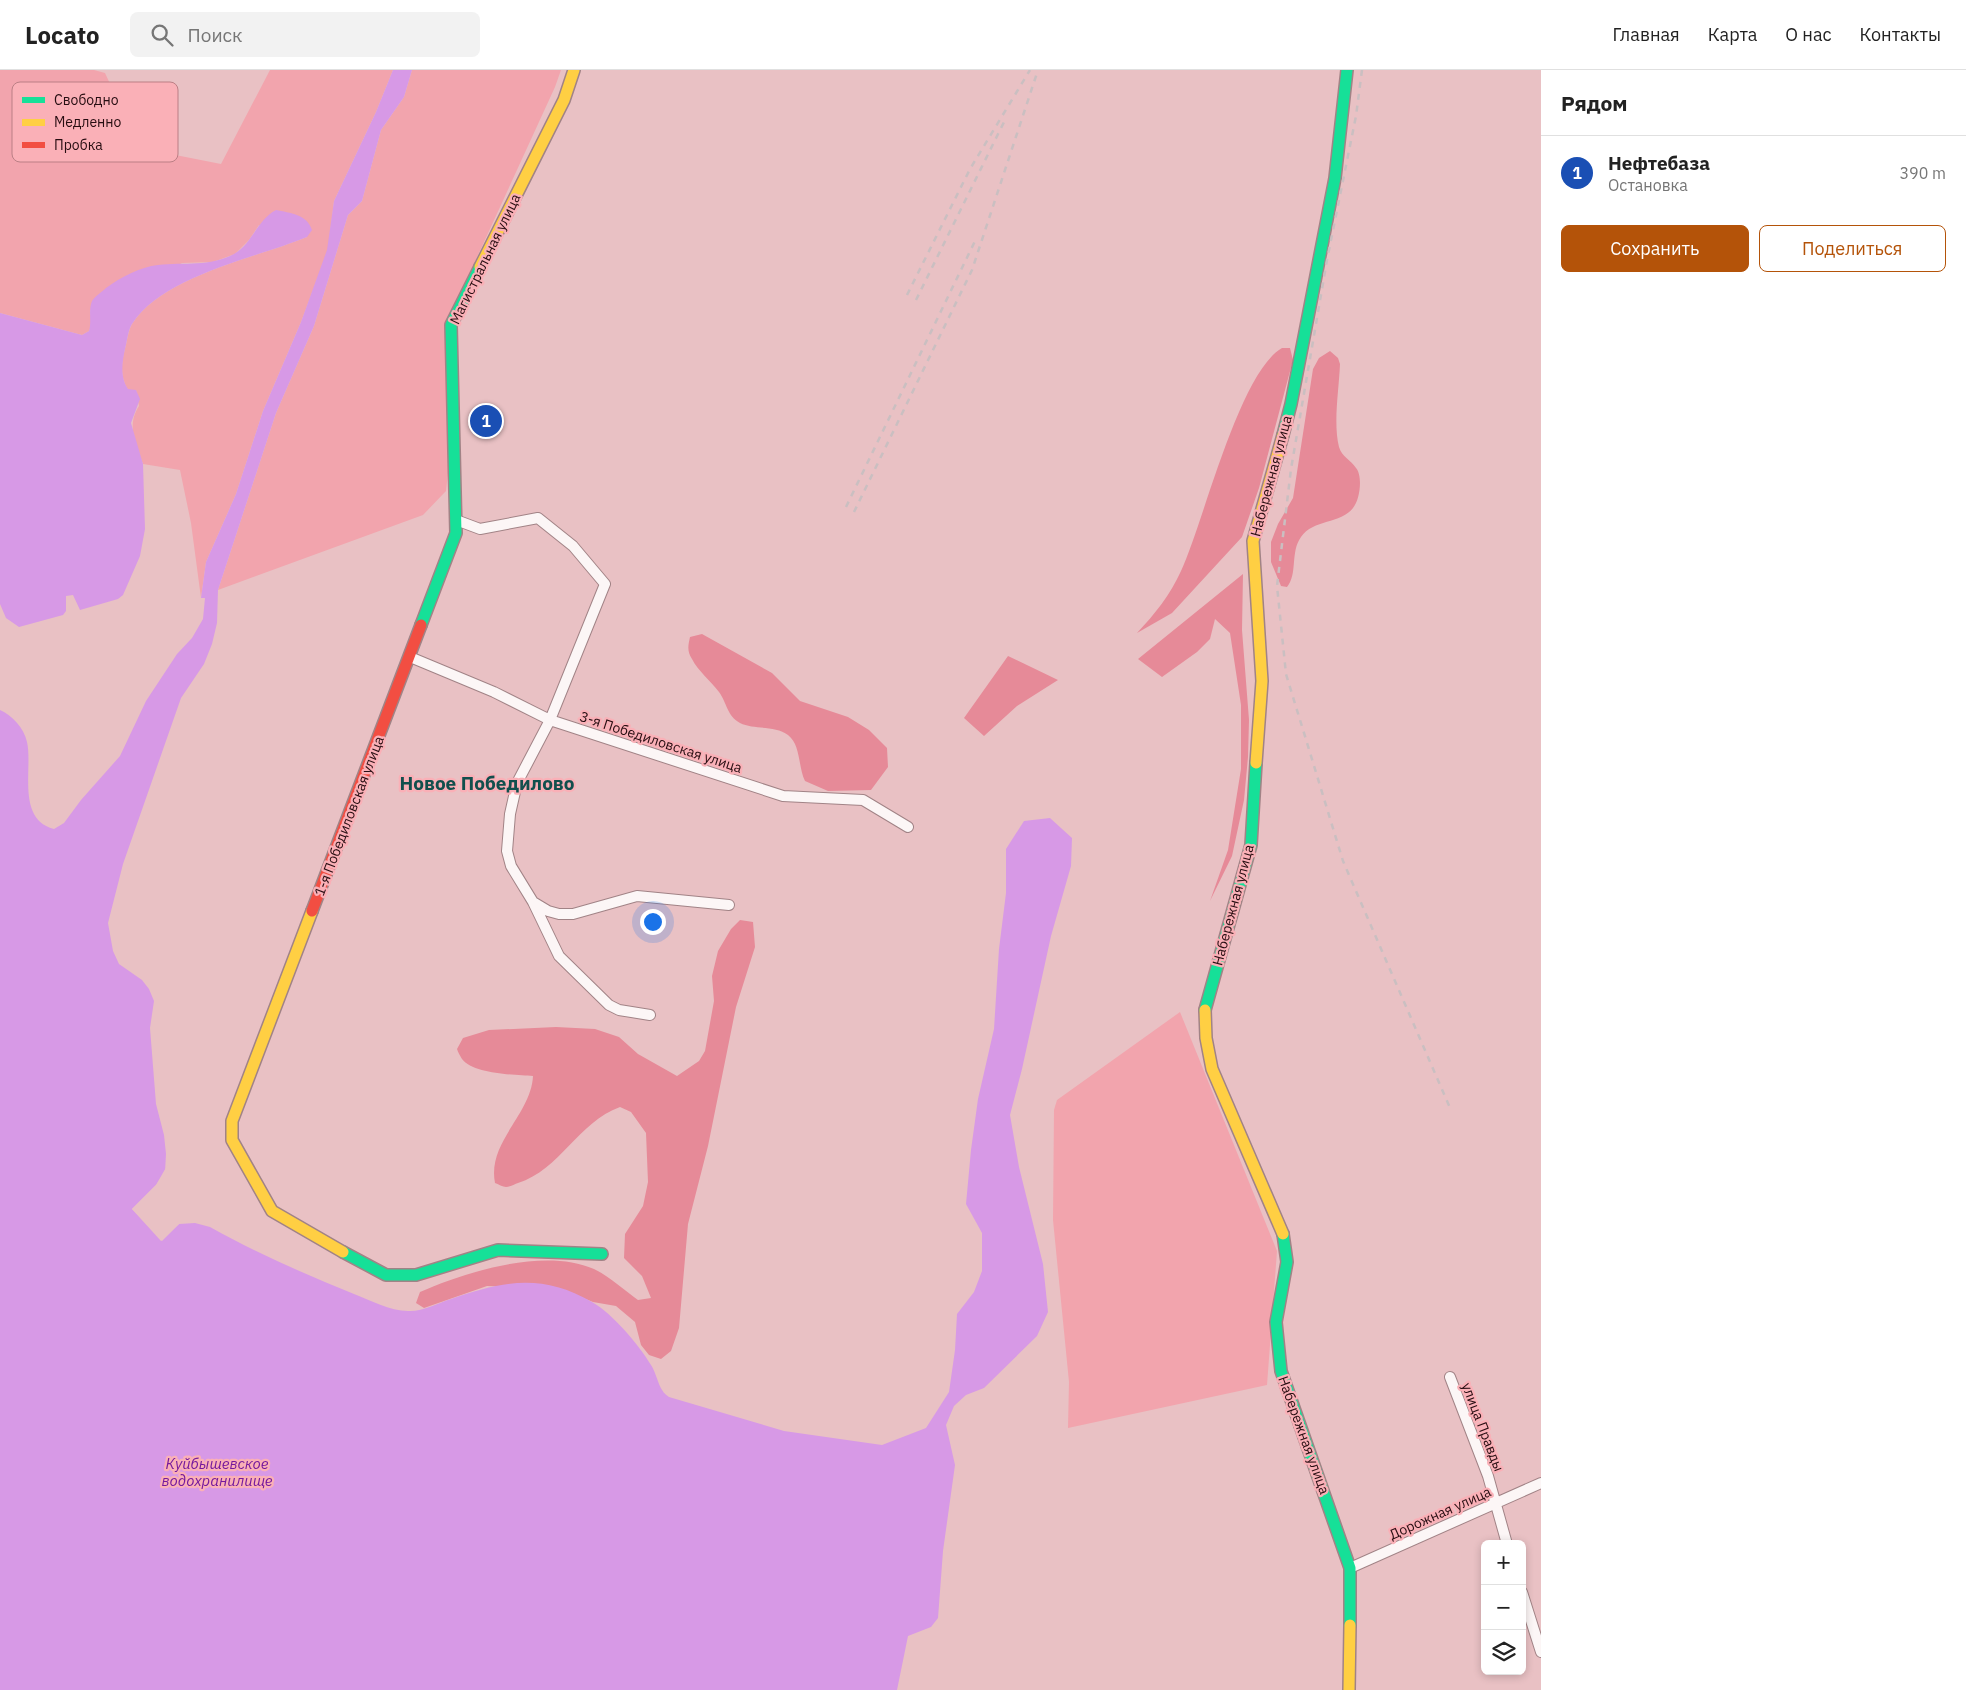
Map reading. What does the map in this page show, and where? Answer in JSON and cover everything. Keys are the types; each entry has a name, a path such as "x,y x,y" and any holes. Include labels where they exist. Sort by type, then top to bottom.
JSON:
{"street":[{"name":"Магистральная улица","path":"456,490 450,326 564,100 574,70"},
{"name":"Набережная улица","path":"1347,70 1335,178 1293,394 1253,541 1262,680 1251,845 1205,1007 1203,1029 1212,1069 1283,1234 1287,1262 1276,1322 1281,1371 1335,1520 1350,1568 1348,1690"},
{"name":"1-я Победиловская улица","path":"456,490 456,533 232,1121 232,1140 272,1211 386,1275 416,1275 498,1250 602,1254"},
{"path":"456,520 480,529 538,518 573,546 605,584 550,720 524,765 517,783 510,814 508,859 532,902 552,945 570,968 609,1005 619,1010 650,1015"},
{"name":"3-я Победиловская улица","path":"410,657 494,692 550,720 783,796 863,800 908,827"},
{"path":"532,902 548,911 559,914 573,914 638,896 729,905"},
{"name":"улица Правды","path":"1450,1378 1488,1476 1506,1540"},
{"name":"Дорожная улица","path":"1350,1568 1541,1483"},
{"path":"1526,1605 1541,1652"}],"shaded area":[{"path":"0,70 94,70 105,73 109,82 12,82 12,162 178,162 178,156 221,164 270,70 393,70 376,112 334,201 328,250 301,322 263,411 236,494 206,562 201,598 191,523 180,470 143,464 135,441 133,420 139,406 136,390 128,390 122,370 130,330 132,324 146,307 165,293 212,270 307,237 259,225 249,240 235,254 213,262 182,263 90,310 92,323 89,331 82,335 0,313"},
{"path":"412,70 561,70 555,87 446,325 450,455 446,491 423,515 218,590 276,413 314,326 348,215 362,201 381,130 404,97"},
{"path":"1282,348 1290,348 1293,360 1259,488 1242,537 1172,613 1137,633 1162,604 1177,580 1237,416 1251,386 1266,363"},
{"path":"1330,351 1338,358 1340,364 1336,417 1339,447 1358,472 1360,482 1359,494 1353,508 1348,513 1306,531 1296,549 1290,582 1287,587 1281,586 1271,562 1271,542 1278,524 1293,498 1313,369 1319,358"},
{"path":"1243,574 1242,630 1249,720 1244,800 1232,856 1210,901 1228,850 1241,769 1241,705 1230,633 1215,619 1210,639 1197,652 1162,677 1138,659"},
{"path":"702,634 772,673 800,701 848,717 869,730 887,748 888,767 871,790 828,791 805,781 795,744 788,735 777,730 746,725 732,717 722,696 698,668 689,653 690,637"},
{"path":"1008,656 1058,680 1017,706 984,736 964,718"},
{"path":"740,920 753,922 755,947 736,1007 708,1146 688,1224 679,1328 671,1351 661,1359 649,1355 641,1345 635,1322 616,1306 593,1302 559,1288 487,1286 424,1308 416,1303 420,1292 482,1270 529,1261 552,1260 574,1263 594,1269 611,1279 638,1300 651,1298 642,1276 624,1258 625,1234 643,1206 648,1182 646,1133 631,1112 620,1107 605,1114 592,1123 546,1168 533,1177 506,1187 502,1186 495,1183 494,1168 497,1154 525,1103 533,1076 495,1073 475,1068 462,1059 457,1049 463,1038 489,1030 556,1027 595,1029 619,1037 638,1054 677,1076 699,1061 705,1051 714,1001 712,976 718,951 731,929"},
{"path":"1180,1012 1277,1251 1267,1385 1068,1428 1069,1382 1053,1220 1054,1110 1057,1100"}],"water":[{"name":"Куйбышевское водохранилище","path":"393,70 412,70 404,97 381,130 362,201 348,215 314,326 276,413 218,590 217,623 212,644 204,664 181,698 123,864 108,923 113,951 119,964 142,980 149,989 154,1001 150,1028 156,1104 164,1135 166,1154 165,1172 156,1185 132,1209 161,1241 179,1224 195,1223 210,1227 245,1246 299,1271 380,1305 401,1311 419,1310 470,1293 505,1284 539,1284 574,1293 600,1307 633,1339 653,1369 663,1391 669,1397 784,1431 882,1445 926,1428 949,1392 955,1350 957,1314 974,1292 982,1271 982,1233 966,1204 978,1099 994,1029 999,949 1006,893 1006,849 1024,821 1050,818 1072,838 1071,866 1051,936 1010,1115 1019,1167 1043,1264 1048,1312 1037,1336 984,1388 966,1395 954,1406 946,1425 955,1465 943,1551 938,1618 931,1627 908,1636 897,1690 0,1690 0,710 13,719 23,732 27,742 30,804 35,815 42,823 54,829 64,823 81,800 120,756 146,701 177,654 192,638 203,619 205,598 201,598 206,562 236,494 263,411 301,322 327,250 334,201 376,112"},
{"path":"276,210 302,217 312,230 307,237 212,270 165,293 146,307 132,324 122,370 128,389 136,390 140,399 131,423 143,464 145,529 140,556 123,595 118,599 80,610 73,595 66,596 66,611 63,615 19,627 6,618 0,604 0,313 82,335 89,331 92,301 124,276 151,266 216,261 225,258 240,250 269,214"}],"pier":[{"path":"168,1164 167,1173 159,1186 135,1209 161,1238 177,1222 182,1221 162,1241 132,1209 156,1185"}],"railway":[{"path":"907,295 970,169 1030,70"},
{"path":"854,512 972,270 1038,70"},
{"path":"1362,70 1356,116 1327,260 1291,469 1277,586 1286,674 1343,861 1450,1108"},
{"path":"916,300 1005,120"},
{"path":"846,507 976,239"}],"traffic: fast":[{"path":"1283,435 1291,404 1335,178 1347,70"},
{"path":"421,625 456,533 451,325 480,267"},
{"path":"1205,1010 1251,845 1256,763"},
{"path":"1283,1234 1287,1262 1276,1322 1281,1371 1350,1568 1350,1625"},
{"path":"343,1252 386,1275 416,1275 498,1250 602,1254"}],"traffic: slow":[{"path":"480,267 564,100 574,70"},
{"path":"1256,763 1262,681 1253,541 1283,435"},
{"path":"312,911 232,1121 232,1140 272,1211 343,1252"},
{"path":"1205,1010 1206,1038 1212,1069 1283,1234"},
{"path":"1349,1690 1350,1625"}],"traffic: jam":[{"path":"312,911 421,625"}],"place":[{"name":"Нефтебаза","path":"486,421"}],"district":[{"name":"Новое Победилово","path":"487,783"}]}
